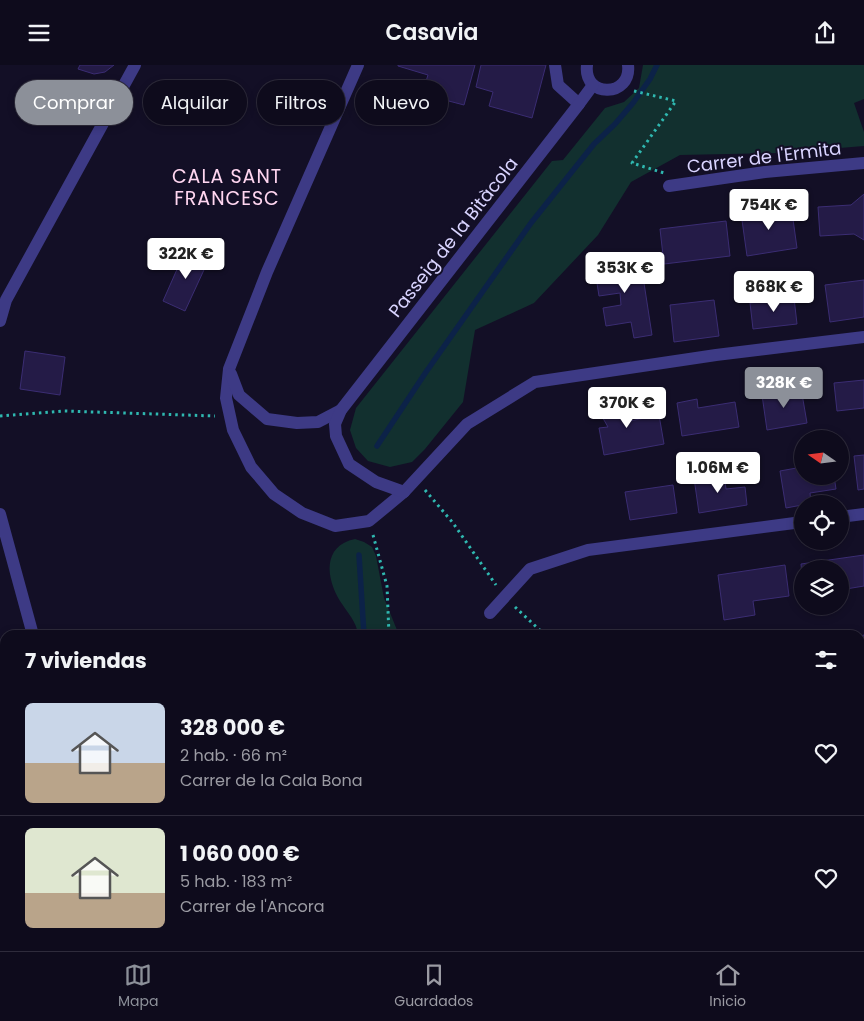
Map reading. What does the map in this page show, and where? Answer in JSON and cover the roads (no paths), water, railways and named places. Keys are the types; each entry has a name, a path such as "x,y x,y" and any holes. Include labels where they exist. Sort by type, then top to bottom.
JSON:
{"street":[{"path":"0,321 6,300 135,65"},
{"path":"358,65 267,272 230,369 226,398 233,430 251,467 274,494 302,513 335,526 369,521 404,492 467,424 535,382 716,355 864,337"},
{"path":"555,65 558,85 579,104"},
{"path":"587,65 587,77 593,85 601,89 611,90 620,87 626,80 629,71 628,65"},
{"name":"Passeig de la Bitàcola","path":"341,411 593,85"},
{"name":"Carrer de l'Ermita","path":"669,180 864,163"},
{"path":"230,369 239,395 267,419 297,423 318,422 341,411"},
{"path":"341,411 335,424 336,436 349,464 376,482 404,492"},
{"path":"849,516 864,514"},
{"path":"0,515 31,630"},
{"path":"490,613 530,569 588,550 794,523"}],"waterway":[{"path":"377,446 426,372 531,223 594,144 633,103 650,79 657,65"},
{"path":"359,555 364,630"}],"district":[{"name":"CALA SANT FRANCESC","path":"227,187"}]}
